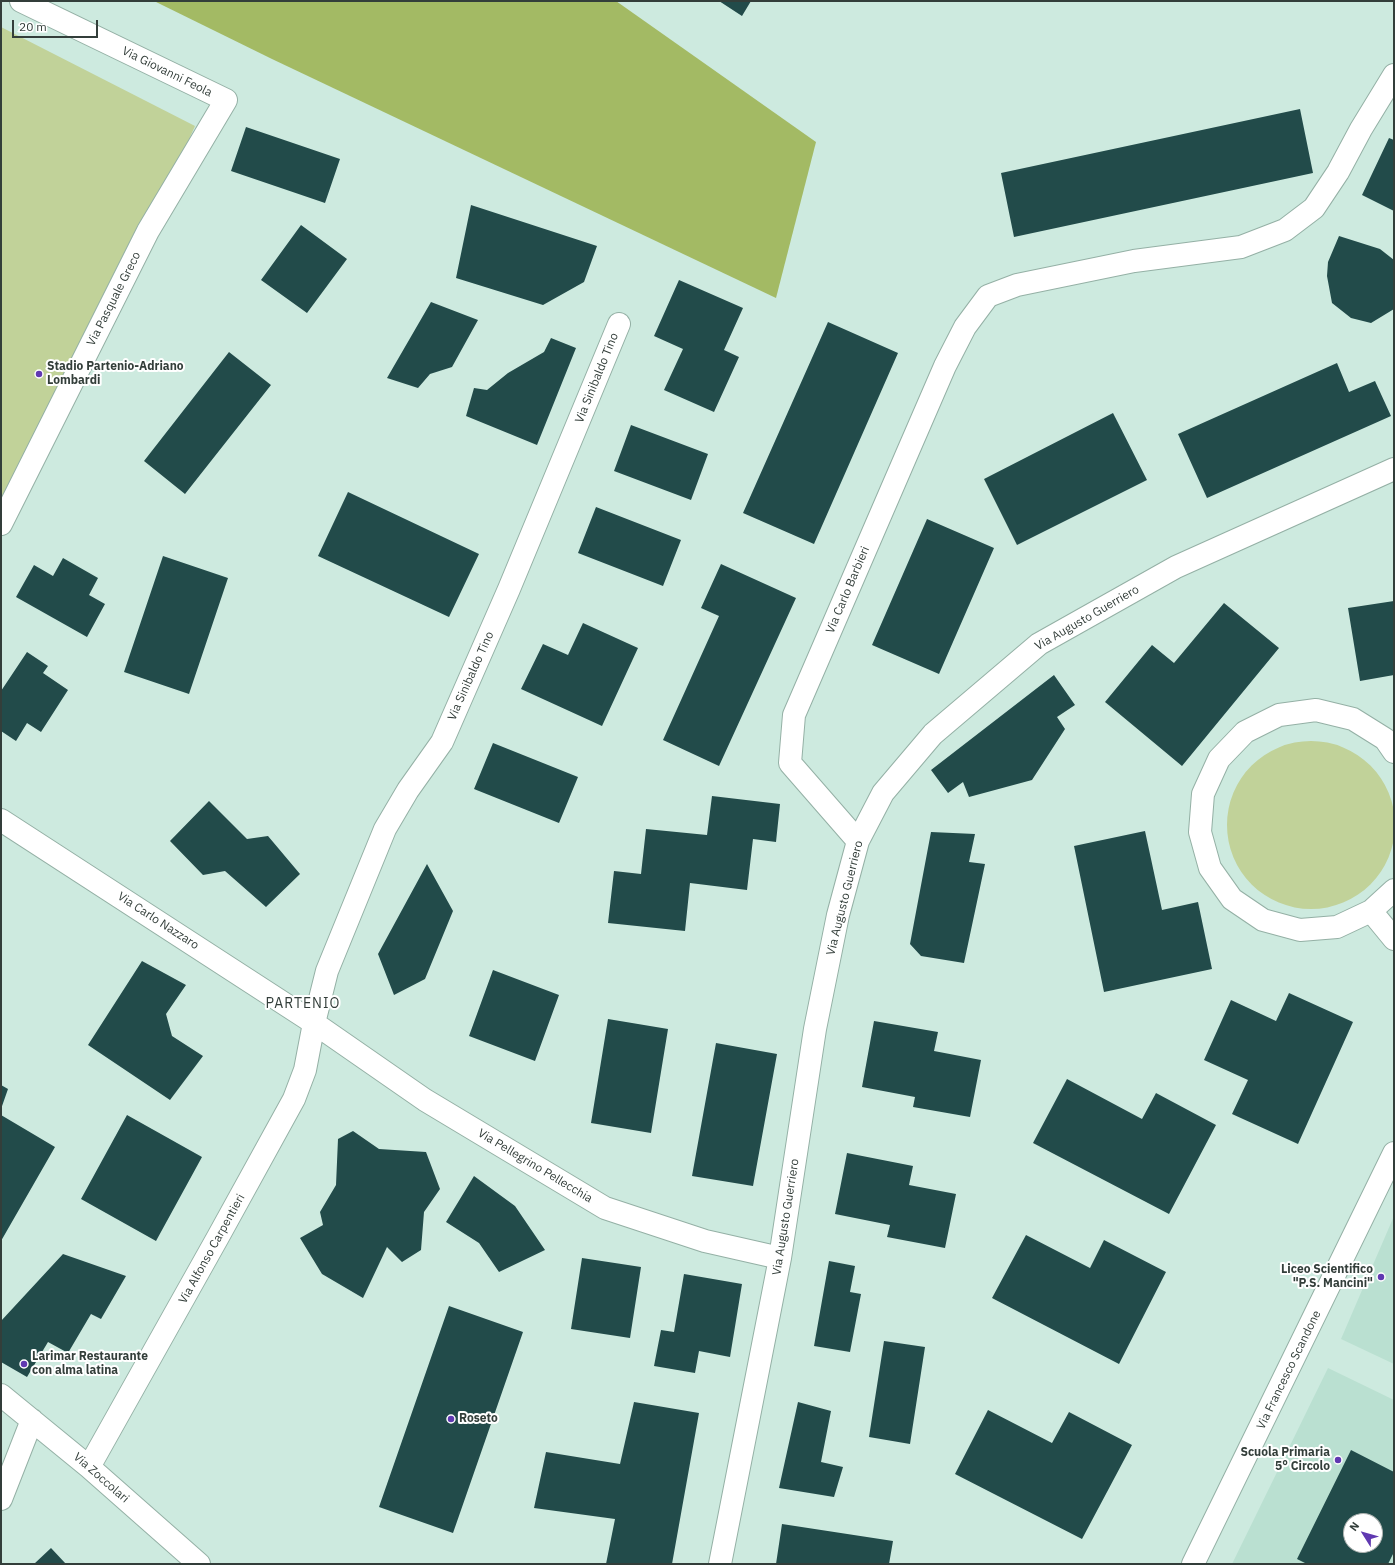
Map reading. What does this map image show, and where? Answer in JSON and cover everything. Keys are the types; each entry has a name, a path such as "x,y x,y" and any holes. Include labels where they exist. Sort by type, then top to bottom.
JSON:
{"street":[{"name":"Via Giovanni Feola","path":"21,1 226,100"},
{"name":"Via Carlo Barbieri","path":"858,841 790,762 794,715 945,366 965,327 988,296 1017,285 1134,261 1241,247 1285,230 1314,208 1338,172 1361,129 1394,75"},
{"name":"Via Pasquale Greco","path":"1,524 148,231 226,100"},
{"name":"Via Sinibaldo Tino","path":"314,1023 327,971 385,829 408,790 442,742 510,589 619,324"},
{"name":"Via Augusto Guerriero","path":"720,1564 780,1258 815,1029 838,915 858,841 883,793 933,734 1039,644 1176,567 1394,469"},
{"path":"1394,752 1385,739 1353,719 1316,710 1279,715 1245,732 1219,759 1203,794 1200,832 1210,868 1232,899 1263,920 1300,930 1337,927 1371,911 1394,890"},
{"name":"Via Carlo Nazzaro","path":"1,820 314,1023"},
{"path":"1371,911 1394,939"},
{"name":"Via Pellegrino Pellecchia","path":"314,1023 425,1100 605,1208 705,1241 780,1258"},
{"name":"Via Alfonso Carpentieri","path":"89,1467 215,1244 294,1099 306,1070 314,1023"},
{"name":"Via Francesco Scandone","path":"1193,1564 1394,1153"},
{"name":"Via Zoccolari","path":"1,1395 89,1467 198,1564"},
{"path":"1,1499 32,1420"}],"shaded area":[{"name":"Liceo Scientifico \"P.S. Mancini\"","path":"1394,1216 1394,1364 1341,1339"},
{"name":"Scuola Primaria 5° Circolo","path":"1328,1368 1394,1400 1394,1564 1232,1564"}],"green space":[{"path":"154,1 616,1 816,142 776,298 272,59"},
{"name":"Stadio Partenio-Adriano Lombardi","path":"1,27 195,126 148,231 1,524"},
{"path":"1303,741 1319,741 1343,747 1351,751 1364,760 1376,772 1389,793 1395,817 1395,833 1389,857 1381,872 1364,890 1343,903 1319,909 1303,909 1279,903 1264,895 1241,872 1233,857 1227,833 1227,817 1233,793 1241,778 1264,755 1279,747"}],"building":[{"path":"719,1 751,1 742,16"},
{"path":"1300,109 1313,173 1014,237 1001,173"},
{"path":"246,127 340,159 325,203 231,171"},
{"path":"1389,138 1394,140 1394,211 1362,195"},
{"path":"471,205 597,246 584,282 543,305 456,278"},
{"path":"301,225 347,259 307,313 261,280"},
{"path":"1339,236 1380,249 1394,260 1394,309 1371,323 1351,318 1332,303 1327,276 1328,262"},
{"path":"679,280 743,308 724,350 739,357 714,412 664,390 683,349 654,336"},
{"path":"431,302 478,320 452,367 430,374 418,388 387,378"},
{"path":"828,322 898,353 814,544 743,513"},
{"path":"551,338 576,348 537,445 466,416 474,388 487,390 508,373 544,352"},
{"path":"229,352 271,385 185,494 144,461"},
{"path":"1337,363 1349,392 1375,381 1391,416 1207,498 1178,434"},
{"path":"1113,413 1147,480 1017,545 984,479"},
{"path":"631,425 708,454 691,500 614,471"},
{"path":"348,492 479,554 449,617 318,556"},
{"path":"596,507 681,540 663,586 578,553"},
{"path":"927,519 994,548 939,674 872,645"},
{"path":"163,556 228,578 189,694 124,672"},
{"path":"63,558 98,578 89,595 105,604 87,637 16,597 34,565 53,576"},
{"path":"721,564 796,598 719,766 663,740 719,616 701,608"},
{"path":"1394,601 1394,675 1360,681 1348,608"},
{"path":"1224,603 1279,648 1182,766 1105,702 1152,645 1174,663"},
{"path":"583,623 638,648 602,726 521,689 543,644 568,655"},
{"path":"27,652 48,666 43,673 68,690 41,732 27,723 16,741 1,731 1,691"},
{"path":"1054,675 1075,705 1057,717 1065,729 1032,780 969,797 963,782 948,793 931,770"},
{"path":"493,743 578,777 559,823 474,789"},
{"path":"712,796 780,804 776,842 753,839 747,890 690,883 685,931 608,923 614,871 641,874 646,829 707,835"},
{"path":"209,801 247,839 268,836 300,874 266,907 225,871 203,875 170,841"},
{"path":"1145,831 1162,910 1198,902 1212,969 1104,992 1074,846"},
{"path":"931,832 975,834 969,862 985,864 964,963 921,956 910,944"},
{"path":"427,864 453,911 425,979 394,995 378,954"},
{"path":"142,961 186,985 166,1014 172,1036 203,1056 170,1100 88,1045"},
{"path":"493,970 559,995 535,1061 469,1036"},
{"path":"1289,993 1353,1022 1298,1144 1232,1114 1248,1080 1204,1060 1231,1000 1276,1021"},
{"path":"608,1019 668,1029 651,1133 591,1123"},
{"path":"874,1021 938,1032 934,1051 981,1060 970,1117 913,1107 915,1097 862,1087"},
{"path":"716,1043 777,1054 753,1186 692,1176"},
{"path":"1067,1079 1142,1119 1156,1093 1216,1125 1169,1214 1033,1143"},
{"path":"1,1085 8,1089 1,1109"},
{"path":"1,1115 55,1147 1,1241"},
{"path":"127,1115 202,1157 156,1241 81,1199"},
{"path":"353,1131 379,1149 426,1152 440,1189 424,1212 421,1250 402,1262 387,1247 363,1298 322,1274 300,1238 323,1225 320,1212 336,1185 338,1139"},
{"path":"847,1153 913,1166 909,1185 956,1194 945,1248 887,1237 890,1225 835,1214"},
{"path":"474,1176 515,1206 545,1250 499,1272 479,1243 446,1222"},
{"path":"1026,1235 1090,1268 1104,1240 1166,1272 1119,1364 992,1298"},
{"path":"63,1254 126,1276 101,1319 91,1314 68,1353 48,1342 27,1377 1,1362 1,1321"},
{"path":"582,1258 641,1267 630,1338 571,1329"},
{"path":"829,1261 855,1266 850,1292 861,1294 850,1352 814,1346"},
{"path":"684,1274 742,1284 730,1357 699,1351 695,1373 654,1366 661,1330 674,1332"},
{"name":"Roseto","path":"449,1306 523,1332 453,1533 379,1507"},
{"path":"884,1341 925,1347 910,1444 869,1437"},
{"path":"634,1402 699,1413 672,1564 606,1564 615,1519 534,1508 546,1452 620,1464"},
{"path":"798,1402 831,1411 821,1462 843,1467 834,1497 779,1488"},
{"path":"988,1410 1052,1443 1069,1412 1132,1445 1082,1539 955,1474"},
{"path":"1351,1450 1394,1472 1394,1552 1388,1564 1307,1564 1297,1559"},
{"path":"782,1524 893,1541 889,1564 776,1564"},
{"path":"51,1548 66,1564 34,1564"}],"place":[{"name":"Stadio Partenio-Adriano Lombardi","path":"39,374"},
{"name":"Liceo Scientifico \"P.S. Mancini\"","path":"1381,1277"},
{"name":"Larimar Restaurante con alma latina","path":"24,1364"},
{"name":"Roseto","path":"451,1419"},
{"name":"Scuola Primaria 5° Circolo","path":"1338,1460"}],"district":[{"name":"PARTENIO","path":"303,1004"}]}
